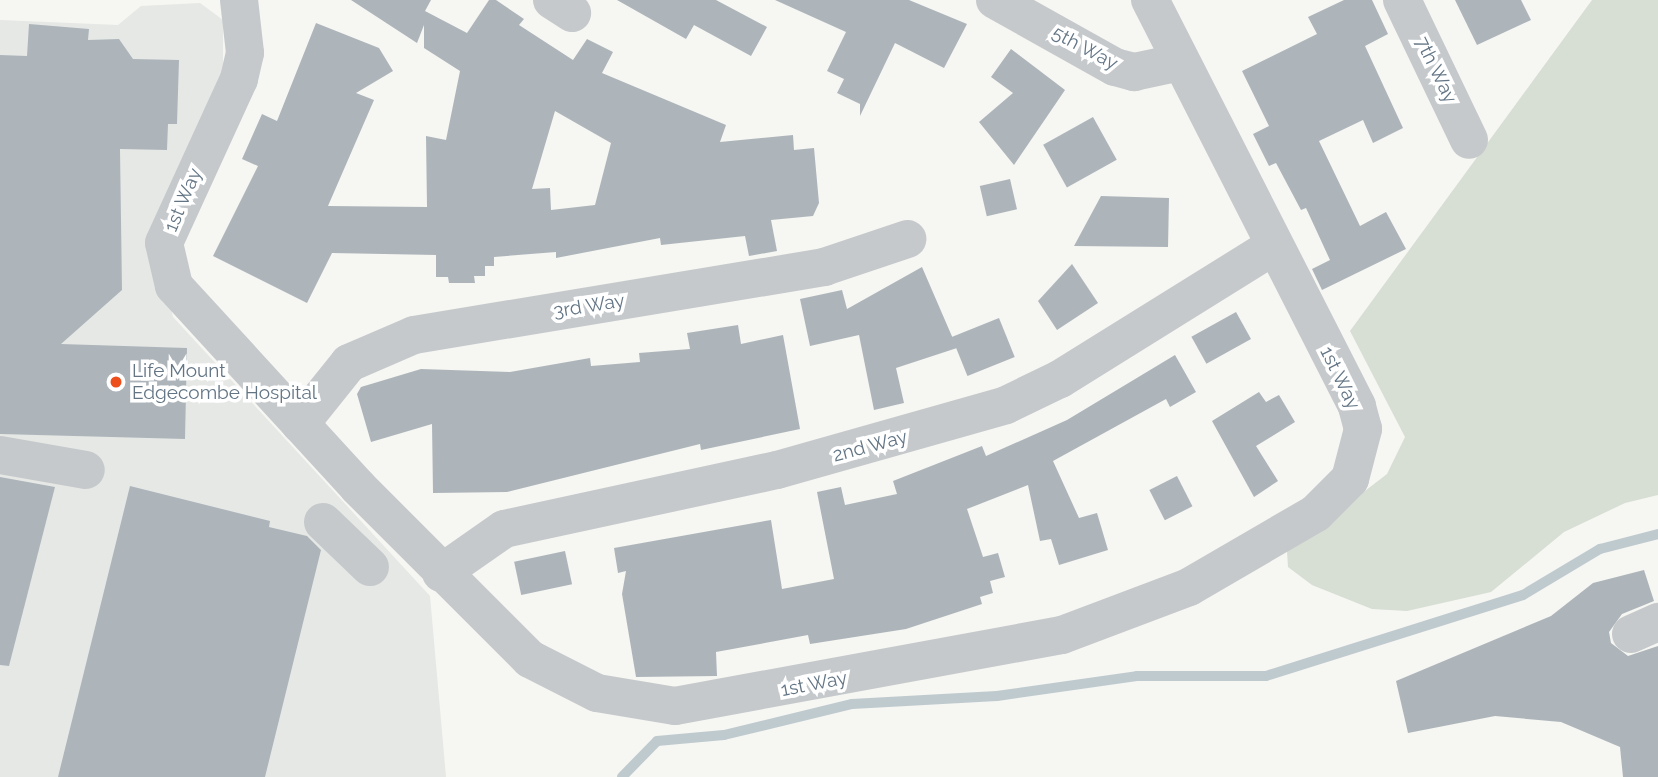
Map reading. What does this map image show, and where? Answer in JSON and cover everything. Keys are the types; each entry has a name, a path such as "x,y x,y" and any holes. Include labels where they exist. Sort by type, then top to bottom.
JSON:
{"street":[{"name":"1st Way","path":"239,0 245,53 239,79 170,222 166,263 187,305 441,573 530,659 564,679 633,702 675,706 995,650 1137,609 1189,587 1316,513 1339,496 1360,454 1357,406 1272,247 1150,0"},
{"name":"5th Way","path":"995,0 1115,67 1134,72 1181,62"},
{"name":"7th Way","path":"1402,0 1469,140"},
{"name":"3rd Way","path":"300,424 349,362 414,335 824,267 907,239"},
{"name":"2nd Way","path":"441,573 503,529 777,470 1006,405 1060,379 1272,247"},
{"path":"0,455 86,470"},
{"path":"323,522 370,567"}],"shaded area":[{"path":"1592,0 1658,0 1658,495 1625,503 1564,532 1491,592 1407,611 1372,609 1312,585 1288,567 1287,551 1387,474 1405,437 1350,331"},
{"name":"Life Mount Edgecombe Hospital","path":"200,3 223,20 223,68 153,232 173,317 430,596 446,777 0,777 0,20 118,25 141,6"}],"building":[{"path":"351,0 431,0 425,11 467,33 489,0 496,0 524,19 519,25 573,60 587,39 613,52 602,73 726,125 720,142 793,135 794,150 814,148 819,203 813,216 771,220 777,251 749,256 745,236 661,245 660,238 556,258 556,252 494,257 494,266 485,266 485,276 474,276 475,283 449,283 448,277 436,277 436,255 332,253 307,303 213,256 258,166 242,159 262,114 277,121 316,23 379,48 393,71 356,93 374,100 328,206 427,207 426,136 446,140 460,71 424,48 424,25 417,43","holes":["555,111 611,143 595,205 551,210 550,188 532,189"]},
{"path":"617,0 716,0 767,27 751,56 694,25 686,39"},
{"path":"775,0 909,0 967,24 944,68 895,43 860,116 860,104 837,93 844,79 827,71 846,32"},
{"path":"1344,0 1372,0 1388,34 1365,46 1403,128 1373,143 1363,120 1319,141 1360,226 1386,212 1406,249 1322,290 1312,269 1330,260 1306,208 1301,210 1276,163 1269,166 1253,134 1269,126 1242,71 1317,34 1308,17"},
{"path":"1455,0 1521,0 1531,20 1477,45"},
{"path":"29,24 89,29 88,40 119,39 133,59 179,60 177,124 168,124 167,150 120,149 122,290 61,344 187,348 185,439 0,434 0,55 27,56"},
{"path":"1011,49 1065,90 1014,165 979,122 1013,93 991,77"},
{"path":"1093,117 1117,160 1067,187 1043,145"},
{"path":"1010,179 1017,209 987,216 980,186"},
{"path":"1101,196 1169,198 1168,247 1074,246"},
{"path":"1072,264 1098,303 1057,330 1038,301"},
{"path":"922,267 957,348 896,368 904,403 874,410 859,335 810,346 800,299 842,290 847,309"},
{"path":"1236,312 1251,339 1206,364 1191,337"},
{"path":"999,318 1015,357 967,376 952,337"},
{"path":"738,325 741,344 783,335 800,429 701,450 700,444 507,492 433,493 432,424 371,442 357,394 361,387 421,369 510,372 590,358 591,366 640,362 639,353 690,349 687,333"},
{"path":"1175,355 1196,392 1170,407 1166,399 1053,461 1079,518 1097,513 1108,550 1059,565 1051,539 1040,541 1028,485 967,509 983,557 998,553 1005,577 990,581 993,593 980,597 982,604 906,629 810,644 808,635 716,652 717,676 636,677 622,594 626,571 618,573 614,548 771,520 782,589 834,579 817,492 841,487 845,505 897,494 893,481 982,446 986,456 1067,420"},
{"path":"1259,392 1266,402 1279,395 1295,422 1256,446 1278,481 1254,497 1212,421"},
{"path":"1177,476 1192,506 1165,520 1149,490"},
{"path":"0,477 55,487 9,666 0,665"},
{"path":"130,486 270,521 269,527 307,536 321,550 265,777 58,777"},
{"path":"565,551 572,584 521,595 514,562"},
{"path":"1644,570 1654,601 1622,614 1609,632 1611,643 1628,656 1658,646 1658,777 1623,777 1620,747 1561,722 1495,716 1408,733 1396,681 1551,616 1593,583"}],"waterway":[{"path":"622,777 657,741 724,735 852,704 997,696 1137,676 1266,676 1523,595 1600,549 1658,534"}],"place":[{"name":"Life Mount Edgecombe Hospital","path":"116,382"}]}
